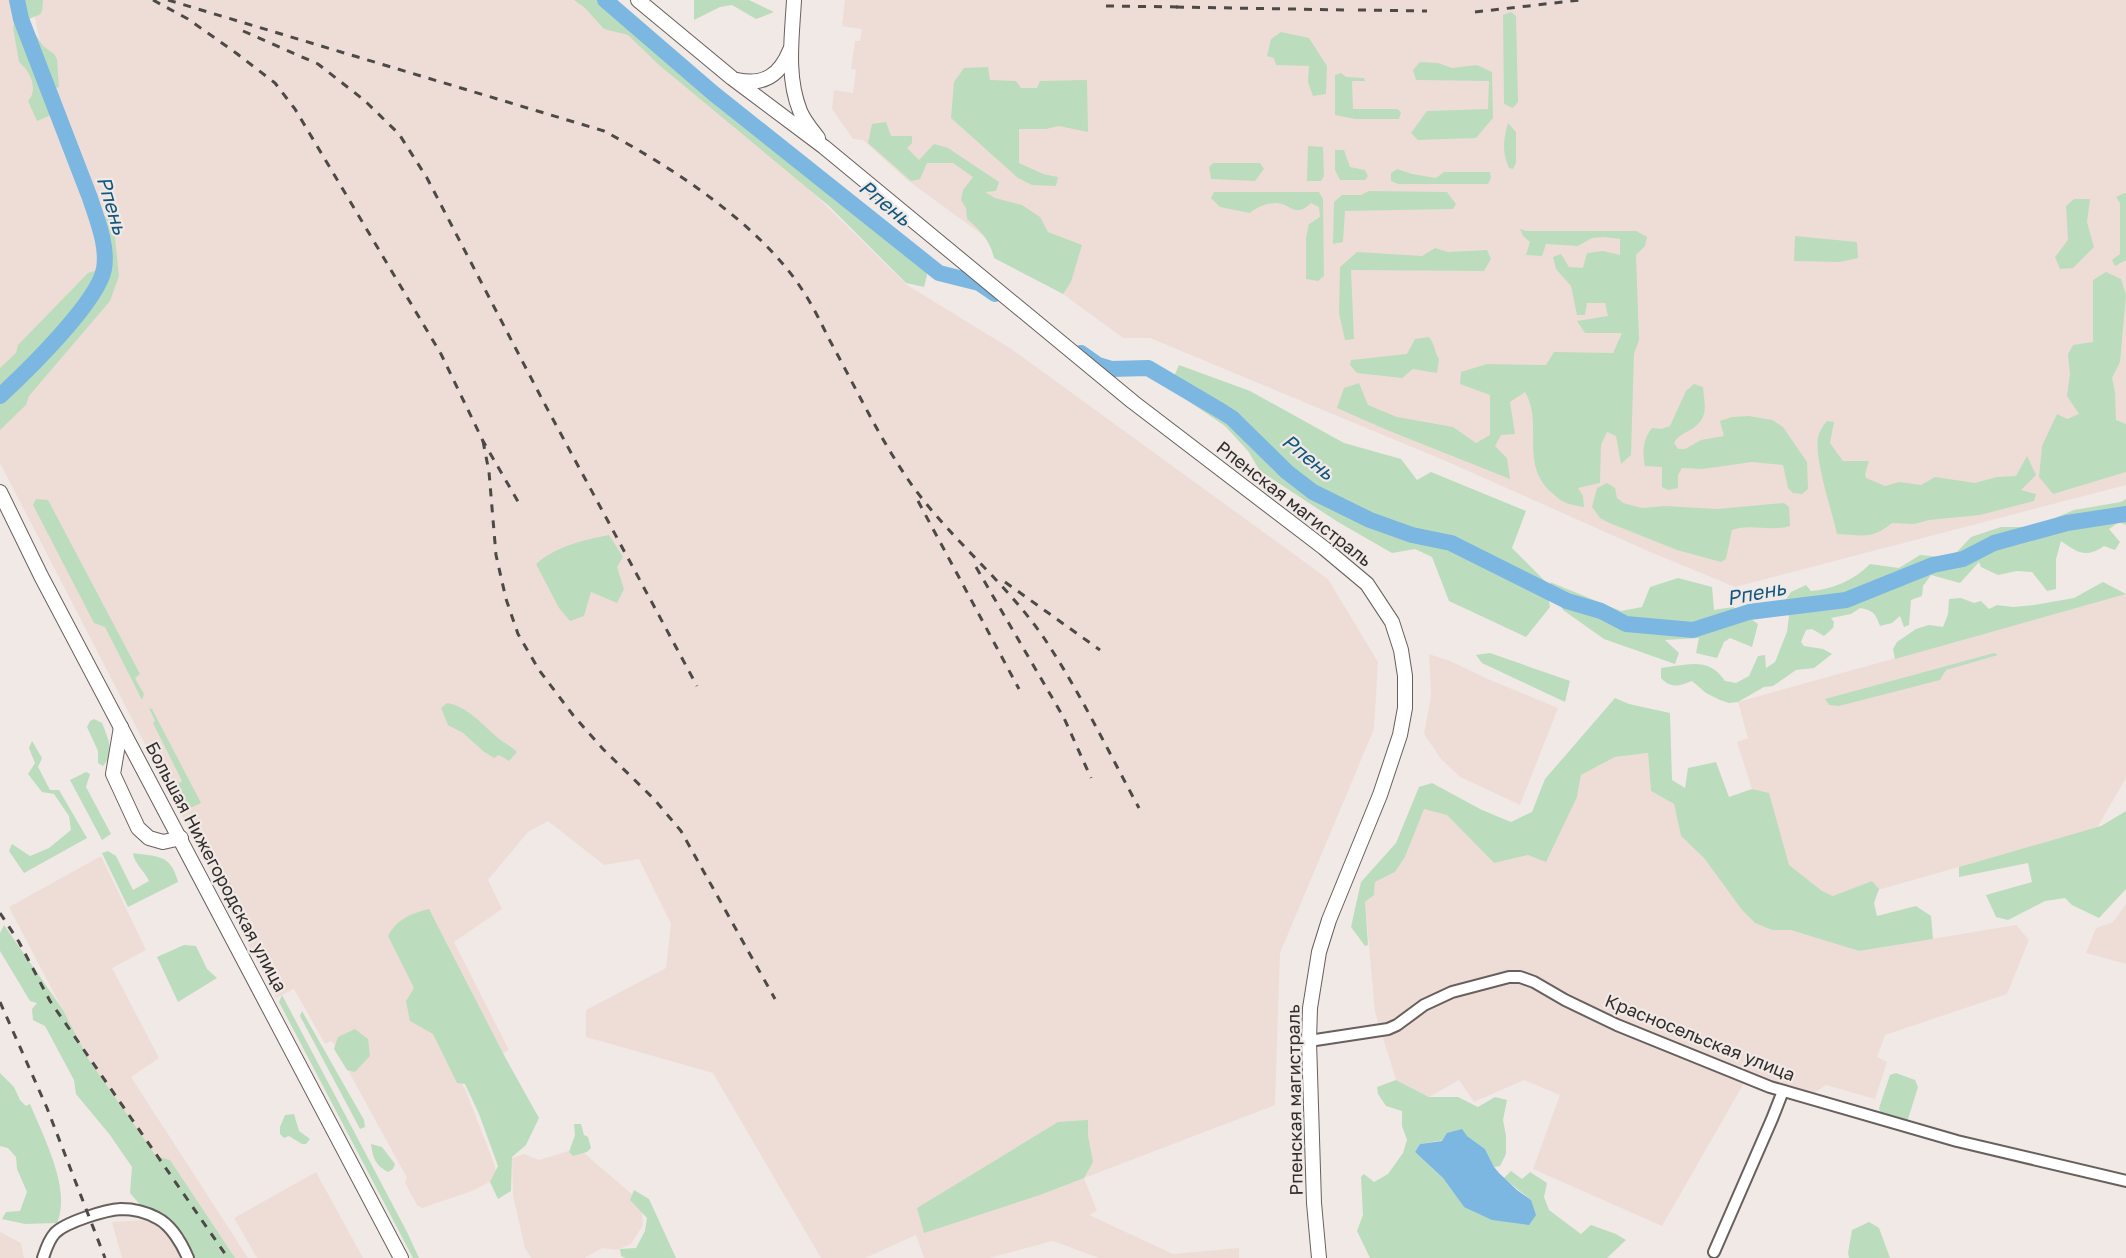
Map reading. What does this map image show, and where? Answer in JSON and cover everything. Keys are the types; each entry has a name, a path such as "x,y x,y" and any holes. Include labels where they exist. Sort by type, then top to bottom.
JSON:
{"main road":[{"name":"Рпенская магистраль","path":"639,0 732,78 824,147 1133,402 1324,548 1367,584 1392,622 1406,676 1405,708 1400,735 1383,786 1329,920 1319,952 1310,1008 1308,1041 1314,1203 1319,1258"},
{"name":"Рпенская магистраль","path":"794,0 791,82 800,113 824,147"},
{"name":"Рпенская магистраль","path":"732,78 758,82 770,77 780,69 791,47"},
{"name":"Большая Нижегородская улица","path":"0,492 41,576 401,1258"},
{"path":"121,727 112,774 138,828 149,838 163,842 181,838"}],"street":[{"name":"Красносельская улица","path":"1308,1041 1388,1029 1424,1005 1452,993 1509,977 1520,977 1617,1025 1722,1069 1783,1091 1957,1141 2126,1180"},
{"path":"1714,1252 1783,1091"},
{"path":"43,1258 46,1246 56,1232 84,1219 119,1209 136,1210 158,1218 172,1231 188,1258"}],"shaded area":[{"path":"0,0 11,0 44,110 54,117 97,243 100,268 0,377"},
{"path":"31,0 587,0 751,132 907,285 1013,350 1328,579 1378,662 1374,729 1280,953 1275,1105 1084,1178 1097,1211 1089,1215 1173,1254 1239,1248 1239,1258 1099,1258 1053,1241 989,1258 924,1258 916,1235 865,1258 821,1258 713,1073 586,1037 586,1010 666,968 671,924 639,859 604,865 548,821 528,832 488,880 502,909 454,942 509,1050 458,1077 466,1091 495,1166 497,1178 472,1191 422,1208 417,1205 405,1183 407,1178 332,1041 325,1044 294,989 276,998 0,463 0,419 112,287 104,232 48,78"},
{"path":"845,0 2126,0 2126,485 1735,587 1650,552 1448,462 1150,338 1123,338 906,179 863,140 853,139 832,109 834,90 853,93 856,70 851,69 855,41 860,41 862,29 842,26"},
{"path":"2126,594 2126,778 2097,828 1786,916 1742,794 1752,789 1737,742 1748,738 1738,702"},
{"path":"1429,654 1558,708 1520,805 1460,777 1441,759 1424,734 1431,696"},
{"path":"1648,753 1651,791 1674,804 1681,836 1704,858 1742,910 1755,923 1772,930 1791,929 1859,951 2016,925 2029,940 2007,994 1885,1035 1877,1057 1887,1062 1875,1099 1826,1085 1813,1094 1758,1075 1744,1083 1662,1226 1533,1169 1560,1095 1524,1080 1474,1102 1459,1080 1429,1097 1396,1080 1375,1012 1365,902 1374,895 1375,882 1395,872 1405,857 1424,808 1447,815 1494,863 1528,855 1577,797 1581,775 1615,757"},
{"path":"101,856 146,950 112,968 159,1058 131,1077 248,1258 226,1258 89,1060 9,907"},
{"path":"2126,904 2126,964 2086,953 2096,928 2113,922"},
{"path":"578,1148 641,1202 643,1225 631,1244 617,1250 602,1248 584,1258 531,1258 525,1248 513,1196 512,1158 524,1154 539,1160"},
{"path":"316,1172 363,1258 257,1258 234,1218"},
{"path":"146,1220 168,1231 182,1258 122,1258 112,1222"},
{"path":"0,1232 21,1243 24,1258 0,1258"}],"green space":[{"path":"10,0 43,0 42,11 39,15 29,19 30,26 43,46 57,59 59,87 53,89 40,75 38,78 52,110 49,116 37,121 28,101 33,92 32,81 27,70 19,62 13,28 15,20"},
{"path":"574,0 599,0 694,81 928,271 924,287 906,283 829,206 659,65 628,35 604,29 585,8"},
{"path":"694,0 749,0 774,12 756,19 732,5 720,7 694,20"},
{"path":"1511,12 1516,16 1518,102 1513,108 1504,104 1503,15"},
{"path":"1281,32 1309,38 1327,66 1326,94 1313,96 1308,82 1309,66 1276,65 1274,58 1267,56 1271,39"},
{"path":"1420,62 1438,63 1452,68 1477,65 1492,72 1493,118 1476,138 1418,140 1411,133 1427,111 1488,109 1489,81 1416,80 1413,70"},
{"path":"988,67 990,80 1016,81 1021,88 1037,88 1040,81 1087,80 1088,132 1059,126 1046,129 1019,129 1019,163 1043,174 1058,177 1056,186 1032,185 1018,178 951,118 954,82 964,68"},
{"path":"1341,73 1346,77 1364,78 1365,81 1352,81 1353,109 1397,109 1401,112 1399,119 1355,119 1335,115 1335,75"},
{"path":"886,122 891,136 912,136 912,143 907,148 919,160 934,144 948,148 999,182 996,191 985,192 995,198 1022,205 1040,217 1048,232 1082,245 1071,282 1063,294 994,258 984,236 967,219 966,208 961,200 963,190 973,177 953,163 927,163 920,179 911,181 868,143 872,124"},
{"path":"1508,123 1516,132 1516,163 1513,169 1509,168 1504,152"},
{"path":"1308,146 1323,147 1324,176 1321,181 1307,181"},
{"path":"1335,150 1344,150 1350,167 1365,170 1368,176 1365,180 1340,180 1335,170"},
{"path":"1213,163 1260,163 1264,169 1255,181 1211,179 1209,167"},
{"path":"1397,169 1436,178 1444,172 1490,172 1491,178 1488,184 1398,184 1391,181 1391,173"},
{"path":"1369,191 1447,192 1456,204 1453,209 1345,211 1343,242 1333,244 1334,202 1342,195 1361,195"},
{"path":"1214,192 1319,192 1323,199 1324,276 1318,281 1306,279 1306,238 1309,224 1320,217 1319,207 1311,203 1297,210 1273,203 1250,213 1220,207 1211,198"},
{"path":"86,194 92,196 100,215 113,218 119,276 110,301 29,396 26,405 0,430 0,368 16,353 18,345 88,273 101,269 99,242 84,199"},
{"path":"2126,194 2126,260 2115,266 2112,260 2120,254 2120,203 2116,197"},
{"path":"2074,199 2090,199 2087,222 2094,247 2073,268 2060,269 2055,257 2068,240 2066,206"},
{"path":"1520,229 1526,231 1636,231 1647,237 1645,246 1636,255 1639,340 1634,354 1631,455 1621,464 1616,436 1607,432 1601,445 1600,483 1578,488 1583,496 1584,507 1563,501 1541,481 1534,456 1533,417 1525,392 1510,402 1515,434 1501,435 1495,446 1507,458 1510,479 1337,408 1344,388 1359,383 1368,405 1397,417 1453,427 1476,443 1490,435 1490,395 1460,384 1461,372 1487,364 1546,365 1554,352 1613,353 1622,333 1585,333 1577,321 1608,316 1605,303 1587,303 1585,315 1577,315 1571,286 1556,269 1553,257 1561,254 1569,267 1583,268 1587,253 1603,251 1620,255 1620,239 1592,238 1578,246 1546,244 1542,256 1526,255 1530,242 1523,236"},
{"path":"1795,236 1857,242 1858,258 1840,262 1794,261"},
{"path":"1435,248 1448,252 1487,250 1491,259 1484,271 1351,270 1354,339 1345,340 1339,313 1340,267 1357,252 1422,256"},
{"path":"2106,272 2121,279 2126,295 2120,362 2112,378 2116,420 2126,424 2126,472 2053,494 2039,477 2042,446 2057,414 2067,419 2079,414 2067,396 2070,374 2068,354 2073,345 2093,342 2093,280"},
{"path":"1429,337 1439,359 1437,373 1413,369 1402,378 1357,373 1350,365 1351,360 1407,354 1415,339"},
{"path":"1179,365 1250,391 1344,443 1401,459 1417,480 1431,472 1526,511 1512,548 1545,581 1550,607 1526,637 1449,601 1432,557 1415,549 1392,553 1338,522 1260,471 1248,451 1225,426 1169,388"},
{"path":"1694,384 1703,387 1703,417 1696,426 1681,435 1674,443 1678,449 1685,449 1701,440 1724,436 1720,421 1732,417 1749,416 1772,420 1783,427 1807,462 1808,489 1802,494 1793,493 1788,488 1783,465 1752,462 1702,469 1682,468 1678,475 1678,488 1668,490 1662,487 1662,467 1645,466 1645,441 1652,428 1661,429 1670,426 1686,391"},
{"path":"1827,421 1834,422 1830,443 1843,461 1869,461 1866,478 1885,486 1899,482 1921,485 1935,477 1975,483 1997,477 2016,476 2027,456 2036,475 2021,490 2036,494 2034,501 1980,515 1929,520 1914,524 1892,523 1872,534 1837,534 1817,447 1818,437"},
{"path":"1607,483 1615,488 1617,498 1623,503 1642,508 1666,506 1717,509 1784,503 1789,507 1790,526 1783,528 1746,527 1732,530 1726,559 1721,562 1677,550 1600,518 1592,507 1597,488"},
{"path":"36,499 48,500 140,674 135,678 144,694 142,700 105,627 94,623 33,505"},
{"path":"2126,499 2126,525 2119,522 2109,529 2120,542 2115,550 2104,546 2086,553 2061,541 2056,559 2056,589 2047,591 2032,572 2017,571 1998,575 1981,567 1979,562 1960,583 1931,575 1923,586 1922,596 1911,600 1909,625 1904,627 1900,616 1892,623 1880,626 1873,613 1860,608 1851,614 1831,618 1834,622 1833,628 1824,636 1812,629 1806,630 1801,642 1804,646 1823,649 1832,654 1814,668 1796,670 1773,686 1764,687 1738,702 1729,703 1720,700 1706,693 1692,681 1675,686 1661,678 1661,668 1697,664 1712,668 1725,681 1736,683 1749,676 1758,656 1765,655 1766,668 1775,662 1787,632 1789,616 1785,601 1791,592 1806,585 1811,591 1828,588 1850,579 1870,564 1899,568 1920,555 1942,557 1957,552 1971,537 2001,527 2033,527 2074,510 2121,502"},
{"path":"609,535 623,557 617,567 624,589 617,603 591,592 584,616 570,621 559,608 536,564 561,548"},
{"path":"1678,578 1712,587 1714,610 1733,607 1758,624 1752,647 1730,638 1724,642 1717,658 1696,653 1699,638 1665,640 1679,653 1675,664 1604,639 1563,610 1550,582 1621,611 1642,607 1650,587"},
{"path":"2103,582 2126,594 1895,659 1893,649 1897,642 1916,629 1929,625 1943,627 1948,614 1949,599 1961,598 1974,603 1981,601 1989,609 1997,605 2013,607 2034,605 2074,598"},
{"path":"1490,653 1570,681 1565,702 1482,663 1476,655"},
{"path":"1994,653 1998,655 1946,670 1940,680 1839,706 1829,705 1825,699"},
{"path":"1615,698 1629,704 1670,713 1672,780 1685,788 1688,768 1716,762 1729,797 1752,789 1769,793 1789,865 1822,891 1833,896 1872,881 1879,889 1874,903 1877,916 1916,906 1931,916 1933,939 1859,951 1791,930 1772,930 1755,923 1742,910 1704,858 1681,836 1674,804 1651,791 1648,753 1615,757 1581,775 1577,797 1546,862 1528,855 1494,863 1447,815 1424,809 1405,857 1395,872 1375,882 1374,895 1365,902 1368,945 1365,946 1351,927 1361,882 1396,843 1419,787 1432,783 1482,810 1511,822 1532,812 1545,779"},
{"path":"447,703 468,712 517,752 509,761 499,755 494,758 483,751 463,733 448,725 441,708"},
{"path":"149,708 152,709 201,803 188,809 176,785 182,781 153,723 155,721"},
{"path":"94,719 102,723 110,750 103,766 98,763 98,751 87,727"},
{"path":"32,741 42,758 38,767 50,790 59,790 87,838 24,873 9,851 12,844 30,856 49,848 71,830 69,816 54,794 42,792 28,774 35,763 29,748"},
{"path":"86,772 90,774 86,787 111,834 102,840 70,780"},
{"path":"2126,811 2126,889 2099,918 2072,905 2065,898 2045,901 2008,920 1996,917 1986,895 2032,882 2028,863 1959,877 1959,867 2101,826"},
{"path":"108,851 116,856 133,890 149,881 135,861 133,853 162,858 172,866 178,882 128,907 102,853"},
{"path":"223,873 257,936 255,940 251,938 220,876"},
{"path":"429,909 539,1118 526,1145 512,1157 511,1191 498,1199 490,1182 498,1166 479,1114 465,1084 457,1083 433,1034 410,1021 406,1001 414,988 388,936 391,930 405,918"},
{"path":"4,925 63,1010 89,1060 156,1156 170,1160 235,1258 195,1258 176,1227 160,1213 143,1208 130,1193 132,1167 110,1135 76,1094 74,1080 45,1026 33,1020 32,1009 37,1003 30,1001 0,951 0,933"},
{"path":"184,945 196,946 207,969 217,978 178,1002 157,957"},
{"path":"282,995 419,1258 413,1258 279,1002"},
{"path":"302,1011 364,1120 365,1127 360,1129 300,1016"},
{"path":"355,1029 368,1039 370,1056 355,1072 347,1070 334,1049 338,1037"},
{"path":"0,1073 14,1087 20,1100 26,1106 30,1104 48,1147 61,1195 61,1210 57,1223 25,1224 2,1219 6,1212 20,1211 27,1192 17,1169 16,1157 8,1148 0,1146"},
{"path":"1896,1073 1915,1080 1918,1087 1908,1119 1902,1123 1882,1117 1879,1108 1890,1075"},
{"path":"1396,1080 1429,1097 1458,1097 1478,1107 1495,1097 1507,1100 1503,1120 1506,1154 1500,1166 1494,1167 1485,1149 1467,1136 1420,1144 1415,1152 1443,1178 1464,1207 1531,1200 1504,1178 1511,1171 1522,1179 1530,1172 1547,1183 1544,1197 1549,1210 1581,1234 1591,1225 1626,1240 1607,1258 1370,1258 1357,1231 1363,1215 1361,1177 1364,1174 1374,1182 1388,1174 1403,1153 1407,1140 1402,1126 1402,1111 1386,1106 1378,1094 1377,1087"},
{"path":"294,1114 299,1131 310,1139 306,1144 289,1136 284,1138 280,1134 285,1115"},
{"path":"1088,1120 1088,1136 1093,1162 1084,1178 924,1233 917,1208 1058,1122"},
{"path":"574,1124 581,1124 591,1148 587,1152 573,1156 569,1152 575,1135"},
{"path":"371,1144 382,1147 395,1164 393,1169 388,1172 377,1164"},
{"path":"634,1190 649,1199 676,1258 625,1258 621,1256 620,1249 636,1248 645,1231 647,1218 630,1200"},
{"path":"1869,1222 1879,1228 1890,1258 1849,1258 1852,1230"}],"water":[{"path":"1462,1129 1467,1136 1485,1149 1499,1173 1531,1200 1536,1215 1529,1225 1492,1220 1464,1207 1443,1178 1415,1152 1420,1144 1442,1141 1447,1133"}],"waterway":[{"name":"Рпень","path":"0,396 60,336 89,299 99,283 105,260 101,233 90,198 21,19 17,0"},
{"name":"Рпень","path":"605,0 713,93 939,273 979,283 995,294"},
{"name":"Рпень","path":"1081,353 1098,365 1111,369 1148,368 1221,411 1232,418 1287,472 1313,492 1370,520 1412,535 1451,543 1567,601 1601,611 1626,624 1693,630 1749,612 1846,600 1933,565 1963,559 1994,543 2067,523 2126,514"}],"railway":[{"path":"153,0 188,19 236,53 275,83 295,109 441,354 483,441 520,505"},
{"path":"168,0 604,131 686,180 740,221 764,243 803,291 880,434 914,488 1014,599 1044,638 1082,700 1139,808"},
{"path":"1475,12 1580,0"},
{"path":"1106,6 1184,7"},
{"path":"1176,7 1346,10"},
{"path":"1358,10 1427,11"},
{"path":"243,31 318,64 364,100 399,134 427,178 542,399 697,686"},
{"path":"483,441 489,472 496,555 506,599 518,634 539,670 573,715 603,749 654,799 681,831 775,999"},
{"path":"918,501 1019,689"},
{"path":"976,567 1064,718 1091,778"},
{"path":"1005,582 1100,650"},
{"path":"0,913 19,942 50,1001 228,1258"},
{"path":"0,1002 47,1108 105,1258"}]}
